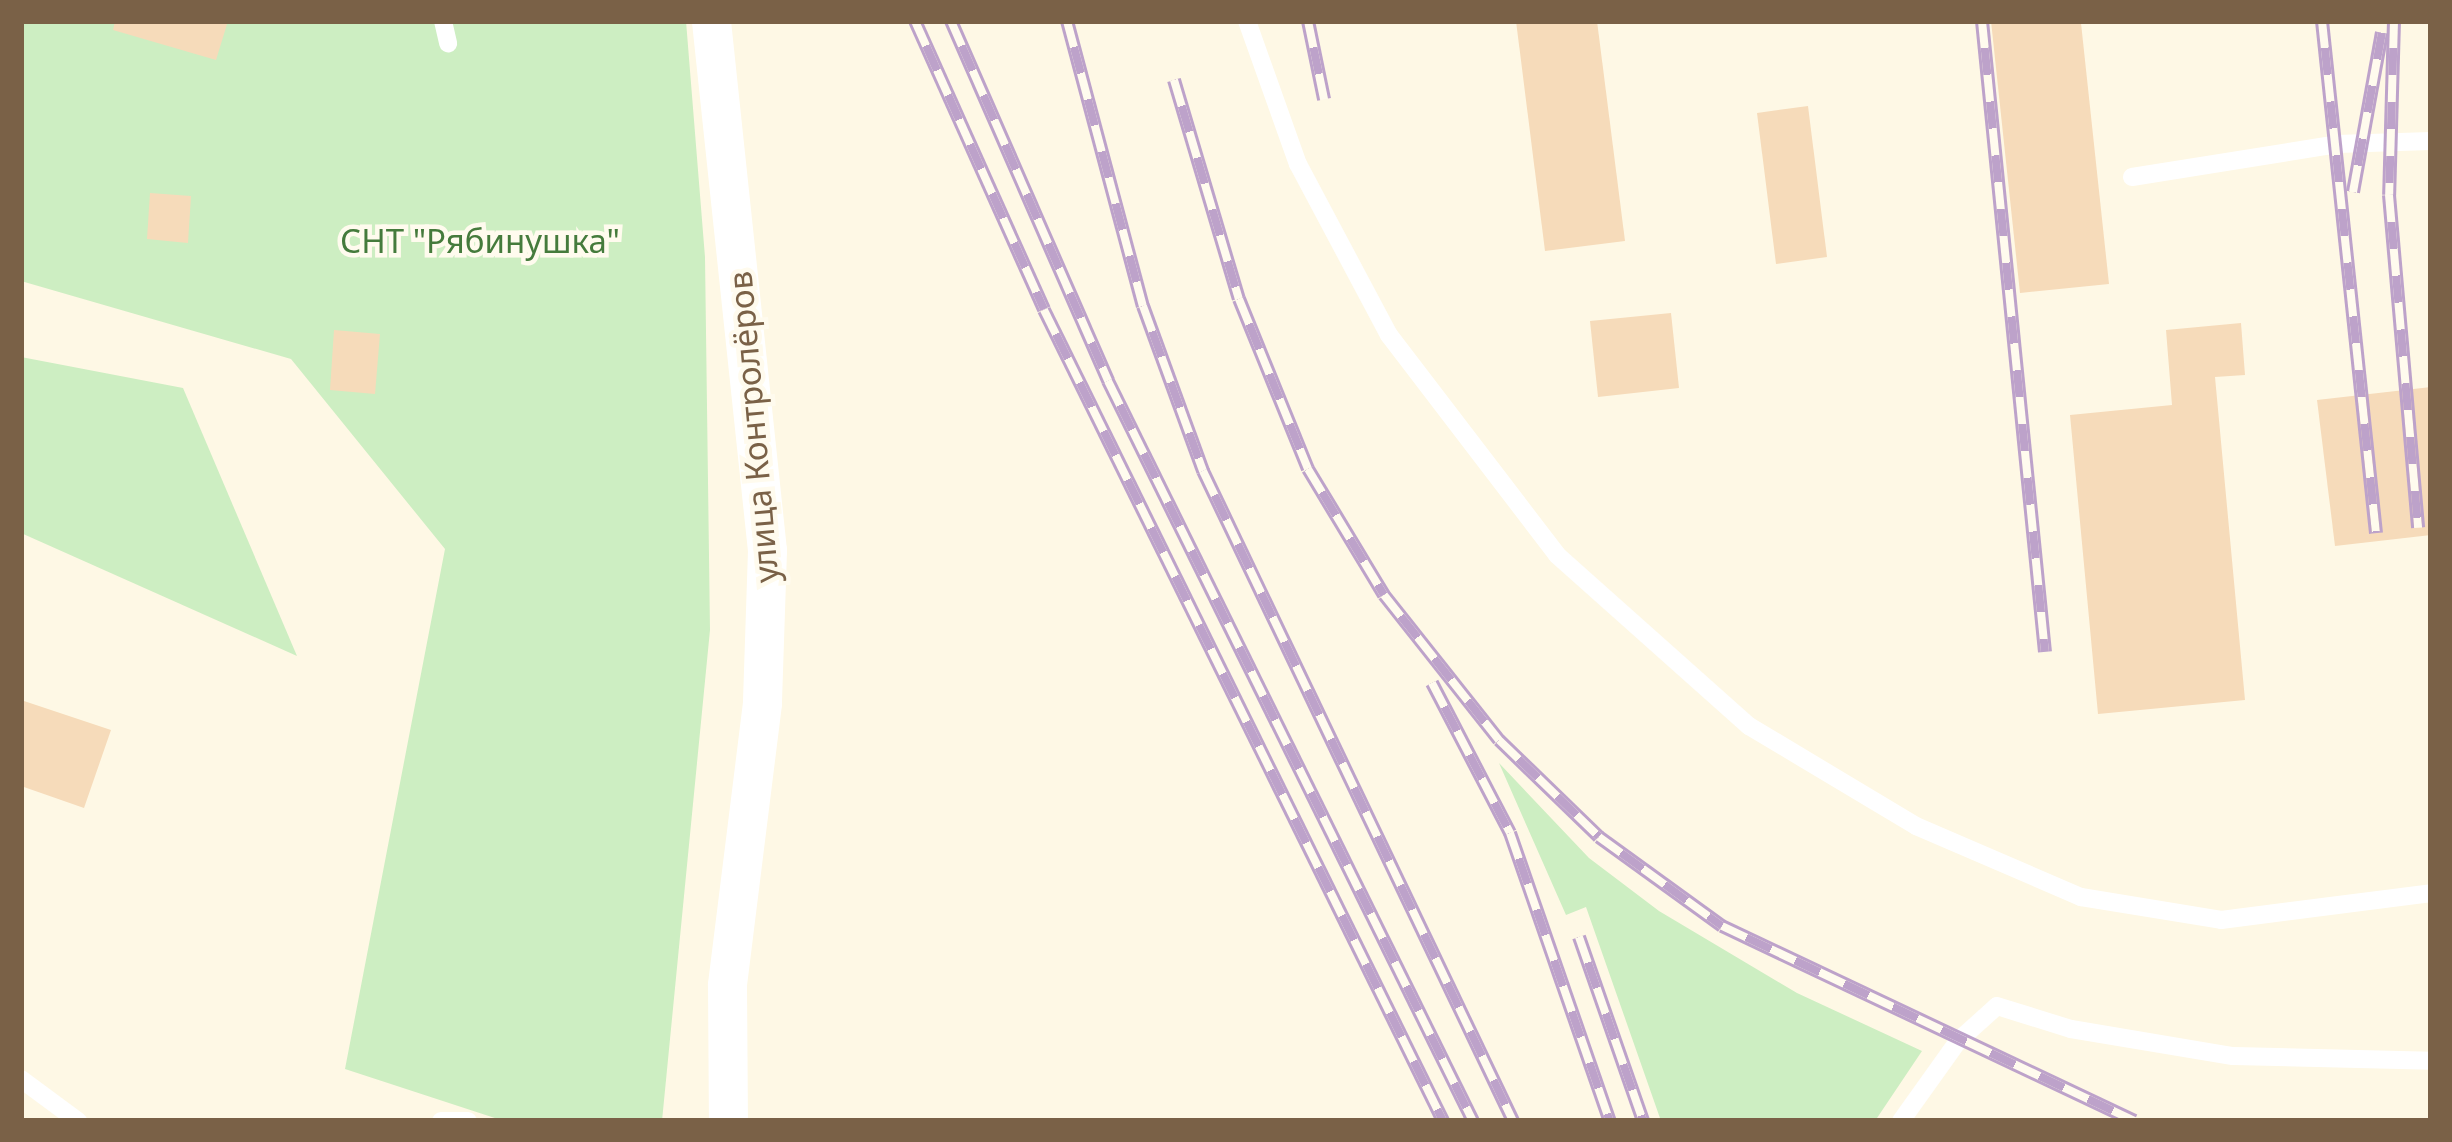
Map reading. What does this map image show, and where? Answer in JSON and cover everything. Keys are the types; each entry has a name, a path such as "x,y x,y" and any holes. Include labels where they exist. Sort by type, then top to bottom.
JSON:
{"street":[{"name":"улица Контролёров","path":"712,21 767,550 762,703 727,985 728,1121"}],"lane":[{"path":"443,21 448,43"},
{"path":"1247,21 1298,164 1389,335 1556,555 1749,726 1916,826 2081,897 2221,920 2431,893"},
{"path":"2132,177 2337,144 2431,141"},
{"path":"1901,1121 1958,1041 1997,1006 2071,1029 2233,1056 2431,1061"},
{"path":"21,1078 78,1121"},
{"path":"441,1121 468,1121"}],"green space":[{"name":"СНТ \"Рябинушка\"","path":"21,21 686,21 705,257 710,630 662,1121 504,1121 345,1069 445,549 291,359 21,281"},
{"path":"21,357 183,388 297,656 21,533"},
{"path":"1499,763 1589,858 1659,911 1797,993 1922,1051 1875,1121 1661,1121 1586,907 1566,915"}],"building":[{"path":"115,21 228,21 216,60 113,30"},
{"path":"1516,21 1597,21 1625,241 1545,251"},
{"path":"1991,21 2081,23 2109,284 2020,293"},
{"path":"1808,106 1827,257 1776,264 1757,113"},
{"path":"150,193 191,196 188,243 147,239"},
{"path":"1671,313 1679,388 1598,397 1590,321"},
{"path":"2241,323 2245,375 2215,377 2245,700 2098,714 2070,415 2172,405 2166,330"},
{"path":"334,330 380,334 375,394 330,390"},
{"path":"2431,387 2431,535 2335,546 2317,400"},
{"path":"21,700 111,730 84,808 21,786"}],"railway":[{"path":"915,21 1044,310 1443,1121"},
{"path":"951,21 1108,381 1473,1121"},
{"path":"1067,21 1143,306 1203,471 1513,1121"},
{"path":"1308,21 1324,99"},
{"path":"1982,21 2045,652"},
{"path":"2322,21 2376,533"},
{"path":"2394,21 2389,195 2418,528"},
{"path":"2353,192 2382,33"},
{"path":"1174,80 1239,299 1308,469 1384,595 1499,740 1599,837 1722,926 2134,1121"},
{"path":"1432,683 1510,833 1610,1121"},
{"path":"1579,937 1643,1121"}]}
